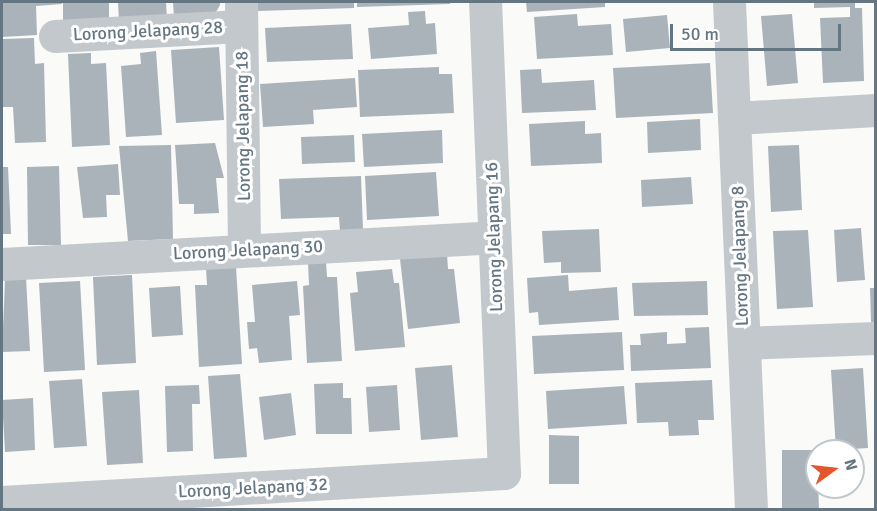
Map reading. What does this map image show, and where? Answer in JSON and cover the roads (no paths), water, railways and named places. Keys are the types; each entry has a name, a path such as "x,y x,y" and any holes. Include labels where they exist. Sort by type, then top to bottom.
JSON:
{"street":[{"name":"Lorong Jelapang 16","path":"485,2 504,473"},
{"name":"Lorong Jelapang 8","path":"729,2 751,510"},
{"name":"Lorong Jelapang 28","path":"55,36 241,14"},
{"name":"Lorong Jelapang 18","path":"241,14 244,250"},
{"path":"734,118 876,110"},
{"name":"Lorong Jelapang 30","path":"2,264 494,237"},
{"path":"744,343 876,338"},
{"name":"Lorong Jelapang 32","path":"2,502 504,473"}]}
